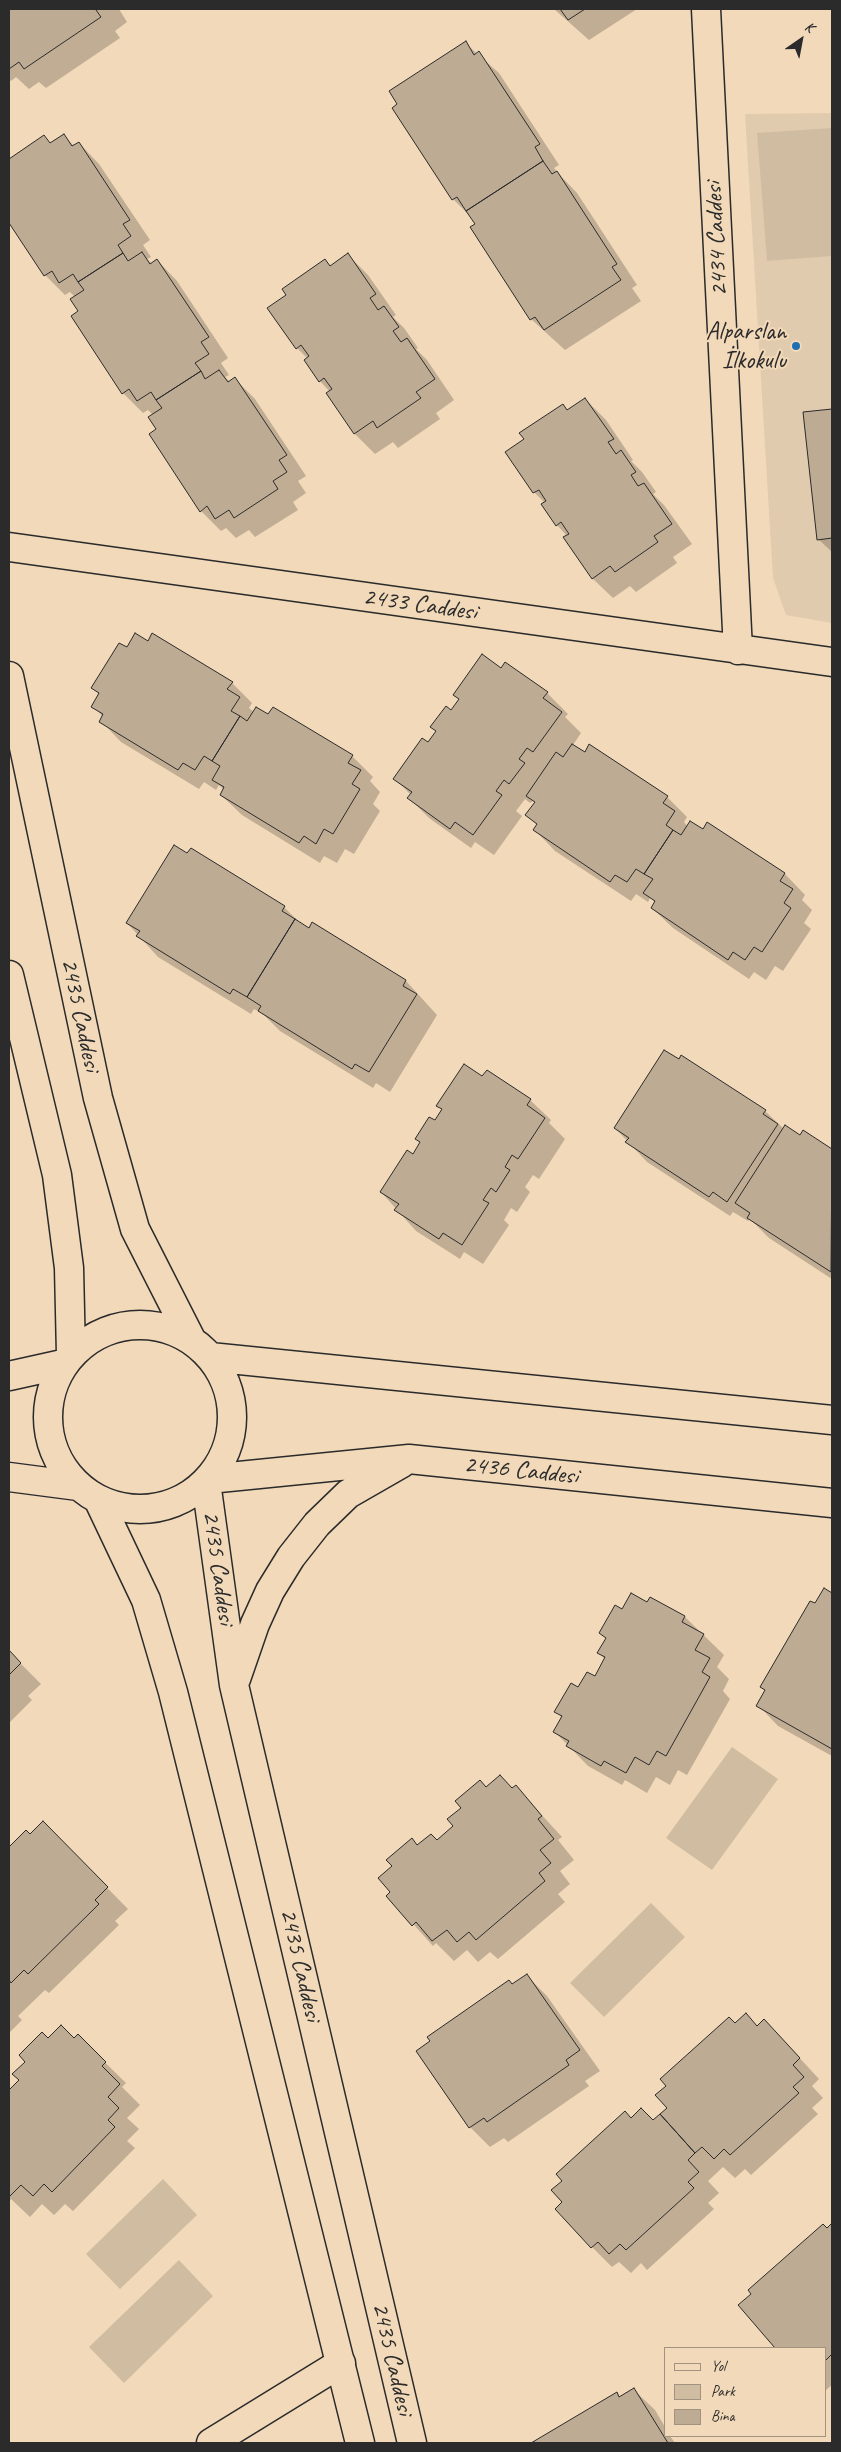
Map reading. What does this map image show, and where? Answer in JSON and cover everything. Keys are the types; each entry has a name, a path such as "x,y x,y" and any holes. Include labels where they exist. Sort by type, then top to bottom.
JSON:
{"street":[{"name":"2434 Caddesi","path":"706,9 738,650"},
{"name":"2433 Caddesi","path":"9,546 832,662"},
{"name":"2435 Caddesi","path":"9,676 98,1098 135,1229 201,1349 226,1383 232,1412 227,1448 222,1459 207,1481 182,1499 154,1508 131,1509 88,1492"},
{"name":"2435 Caddesi","path":"9,975 57,1175 70,1268 67,1360"},
{"name":"2435 Caddesi","path":"201,1349 159,1327 123,1326 89,1339 67,1360 49,1398 47,1422 56,1456 88,1492 146,1600 173,1692 360,2443"},
{"path":"201,1349 832,1420"},
{"path":"9,1376 67,1360"},
{"path":"234,1685 254,1624 270,1590 291,1557 317,1524 348,1494 409,1459"},
{"name":"2436 Caddesi","path":"207,1481 409,1459 832,1503"},
{"path":"9,1477 88,1492"},
{"name":"2435 Caddesi","path":"207,1481 234,1685 412,2443"},
{"path":"211,2443 341,2363"}],"shaded area":[{"name":"Alparslan İlkokulu","path":"832,113 832,623 786,615 773,578 745,114"}],"green space":[{"path":"832,128 832,256 767,261 757,133"},
{"path":"732,1747 778,1779 712,1870 666,1838"},
{"path":"651,1903 685,1937 604,2017 570,1983"},
{"path":"163,2179 197,2215 120,2289 86,2254"},
{"path":"179,2260 213,2296 124,2383 89,2347"}],"building":[{"path":"9,9 98,9 96,10 101,17 24,69 19,62 9,69"},
{"path":"560,9 585,9 568,20"},
{"path":"466,41 474,55 479,51 540,144 535,147 543,161 466,211 457,197 452,200 392,108 397,104 389,91"},
{"path":"64,134 72,146 79,142 130,220 123,224 131,236 118,245 123,253 78,282 73,274 59,283 52,271 44,276 9,223 9,159 44,135 50,143"},
{"path":"543,161 552,174 557,171 617,264 612,267 621,280 544,330 535,317 530,320 470,227 475,224 466,211"},
{"path":"142,252 150,264 157,259 209,337 201,342 209,354 195,363 201,371 156,400 151,392 137,401 129,389 122,394 71,316 78,311 70,299 84,290 78,282 123,253 128,261"},
{"path":"348,253 376,294 370,298 378,310 384,306 399,327 393,331 401,342 407,338 435,379 416,392 421,398 377,428 373,421 354,434 326,393 332,389 324,378 319,382 304,360 309,356 301,345 296,349 267,308 286,295 282,289 325,259 330,266"},
{"path":"219,370 228,382 235,377 287,455 279,460 287,472 273,481 278,489 234,518 229,510 215,519 207,506 200,512 149,434 156,429 148,417 162,408 156,400 201,371 205,379"},
{"path":"585,398 614,439 608,442 616,454 621,450 636,472 631,475 638,486 644,483 672,524 654,536 658,542 615,572 610,566 592,579 563,537 569,534 561,522 556,526 541,504 546,501 539,490 533,493 505,452 524,439 519,433 563,404 567,410"},
{"path":"832,409 832,538 817,540 803,412"},
{"path":"135,633 148,641 152,633 233,682 227,689 240,697 231,711 240,716 212,761 204,756 195,770 183,763 178,770 99,722 103,714 91,707 99,693 91,688 119,643 127,647"},
{"path":"482,654 501,668 505,662 548,692 543,698 562,712 533,752 527,748 519,759 525,763 509,784 504,780 496,791 502,795 473,835 455,822 450,829 407,798 412,792 393,779 422,738 428,742 436,731 430,727 446,706 451,710 459,699 453,695"},
{"path":"256,707 268,714 273,707 353,755 348,763 361,770 352,784 360,789 333,834 324,829 316,844 304,836 299,843 220,795 224,787 212,780 220,766 212,761 240,716 247,721"},
{"path":"572,744 585,752 589,744 668,796 663,803 675,811 666,825 673,830 644,874 636,869 627,882 615,875 610,882 533,830 537,824 525,815 535,802 526,796 556,752 563,757"},
{"path":"690,821 703,829 707,822 785,873 780,881 793,889 784,903 791,908 762,952 754,947 745,960 733,952 728,960 651,908 655,901 643,893 653,879 644,874 673,830 681,835"},
{"path":"174,845 187,853 191,848 285,906 282,911 295,919 247,997 233,989 230,994 136,936 140,931 126,923"},
{"path":"295,919 309,928 312,922 406,980 403,986 417,994 369,1072 355,1064 352,1069 258,1011 261,1006 247,997"},
{"path":"664,1050 679,1059 681,1055 766,1110 763,1114 778,1124 727,1202 713,1192 709,1197 625,1142 629,1138 614,1128"},
{"path":"464,1064 482,1076 487,1070 531,1099 527,1105 545,1118 518,1159 512,1155 505,1167 510,1170 496,1192 491,1188 483,1200 489,1203 462,1245 443,1233 439,1239 394,1210 399,1204 380,1192 407,1150 413,1154 420,1142 415,1139 429,1117 435,1120 442,1109 436,1106"},
{"path":"785,1125 800,1135 803,1130 832,1149 831,1272 747,1218 750,1213 735,1203"},
{"path":"824,1588 832,1593 832,1749 756,1706 765,1690 760,1687 810,1601 815,1603"},
{"path":"631,1593 647,1602 650,1597 685,1616 682,1622 704,1634 695,1650 710,1658 702,1672 710,1677 666,1756 657,1751 649,1765 635,1757 626,1773 604,1761 601,1766 566,1746 569,1741 553,1732 562,1716 554,1712 571,1683 578,1687 587,1672 595,1676 605,1657 597,1653 606,1638 599,1633 615,1605 622,1609"},
{"path":"9,1650 21,1663 9,1675"},
{"path":"500,1775 512,1788 516,1785 542,1816 538,1819 554,1839 540,1850 551,1863 539,1873 545,1881 476,1940 469,1932 457,1942 447,1930 432,1941 416,1922 412,1926 386,1896 390,1892 378,1878 392,1866 386,1860 412,1838 417,1845 431,1834 437,1840 453,1826 447,1819 461,1808 455,1801 480,1780 486,1787"},
{"path":"43,1821 108,1887 95,1900 99,1904 28,1974 24,1970 11,1983 9,1980 9,1847 26,1830 30,1834"},
{"path":"527,1974 580,2050 566,2060 569,2065 487,2122 484,2118 469,2128 416,2051 430,2041 427,2037 509,1980 512,1984"},
{"path":"746,2013 757,2026 764,2019 800,2058 793,2065 804,2077 793,2087 799,2093 730,2155 724,2149 714,2159 702,2147 695,2153 660,2114 667,2108 655,2095 666,2086 660,2079 729,2017 735,2023"},
{"path":"61,2025 74,2038 78,2034 106,2062 102,2066 120,2084 108,2097 119,2108 108,2120 115,2127 52,2192 44,2184 33,2196 21,2185 9,2197 9,2090 19,2080 12,2074 25,2062 19,2055 42,2032 48,2038"},
{"path":"641,2108 653,2120 660,2114 695,2153 688,2160 699,2172 688,2182 694,2188 626,2250 620,2244 609,2254 598,2242 591,2248 555,2209 562,2202 551,2190 562,2181 556,2174 625,2111 631,2118"},
{"path":"832,2223 832,2354 826,2360 826,2347 774,2347 738,2305 751,2294 748,2290 823,2224 827,2228"},
{"path":"634,2388 668,2443 531,2443 617,2392 619,2397"}],"place":[{"name":"Alparslan İlkokulu","path":"796,346"}]}
